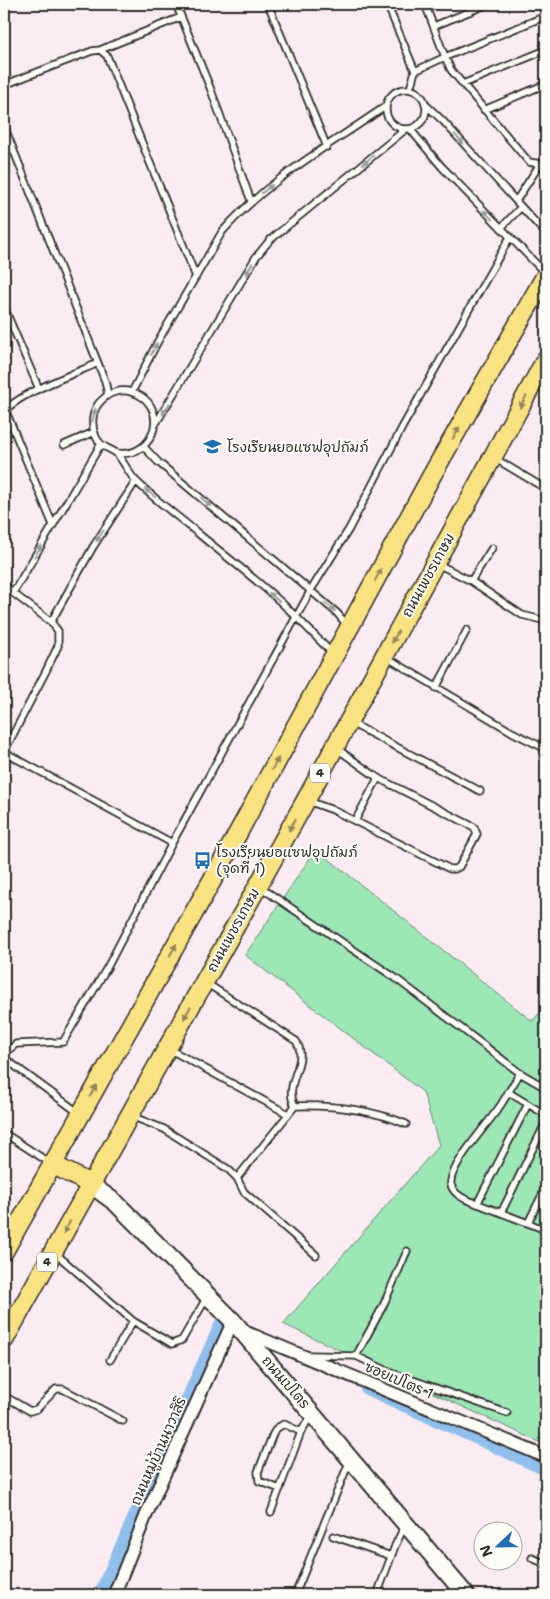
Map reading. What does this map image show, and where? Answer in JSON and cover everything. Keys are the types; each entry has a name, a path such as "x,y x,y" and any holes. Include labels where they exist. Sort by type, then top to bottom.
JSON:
{"main road":[{"path":"4,1251 219,868 432,475 546,275"},
{"name":"ถนนเพชรเกษม","path":"4,1340 306,800 546,359"},
{"path":"52,1164 90,1184"}],"street":[{"name":"ถนนเปโตร","path":"90,1184 116,1203 241,1330 466,1595"},
{"name":"ซอยเปโตร 1","path":"241,1330 546,1457"},
{"name":"ถนนหมู่บ้านนาวาสิริ","path":"114,1595 147,1513 241,1330"}],"lane":[{"path":"176,4 222,120 251,201"},
{"path":"268,4 327,147"},
{"path":"389,4 415,71 410,89"},
{"path":"425,4 451,70 529,162 543,164 516,202"},
{"path":"434,26 488,4"},
{"path":"415,71 546,16"},
{"path":"4,85 92,51 100,50 182,17"},
{"path":"100,50 107,56 196,277"},
{"path":"463,84 546,50"},
{"path":"484,110 546,84"},
{"path":"546,234 443,121 425,104 420,95 410,89 402,89 394,92 388,98 386,112 391,122 395,126 408,129 546,275"},
{"path":"155,426 153,411 145,399 132,392 120,391 108,395 102,400 93,415 94,432 101,444 108,450 116,453 130,453 144,447 152,438 155,426 256,257 270,240 408,129 421,122 424,117 425,104"},
{"path":"132,392 158,341 222,232 251,201 386,106"},
{"path":"4,126 98,363 108,395"},
{"path":"501,228 521,207"},
{"path":"4,1054 16,1044 63,1042 108,966 172,843 311,590 349,529 403,426 510,237"},
{"path":"4,307 39,389"},
{"path":"53,525 7,414 7,409 11,404 39,389 98,363"},
{"path":"64,445 94,432"},
{"path":"12,593 101,444"},
{"path":"144,447 158,462 311,590 337,613 350,628"},
{"path":"116,453 136,481 288,608 335,655"},
{"path":"492,456 546,488"},
{"path":"51,622 93,547 136,481"},
{"path":"470,581 492,548"},
{"path":"435,563 470,581 522,615 546,621"},
{"path":"4,584 12,593 51,622 58,631 58,646 4,752 172,843"},
{"path":"436,688 467,630"},
{"path":"384,656 512,732 546,749"},
{"path":"348,721 480,791"},
{"path":"306,800 355,820 450,869 459,867 476,834 474,827 378,778 334,747"},
{"path":"355,820 378,778"},
{"path":"258,886 394,977 520,1073 546,1088"},
{"path":"204,982 296,1041 300,1047 300,1055 290,1094 296,1106"},
{"path":"167,1048 288,1114"},
{"path":"4,1058 80,1114"},
{"path":"520,1073 498,1109 465,1152 450,1184 453,1190 465,1199 546,1230"},
{"path":"508,1092 546,1115"},
{"path":"477,1204 528,1104"},
{"path":"237,1178 296,1106 354,1108 406,1124"},
{"path":"129,1115 164,1129 228,1169 237,1178 244,1192 316,1255"},
{"path":"501,1213 546,1122"},
{"path":"4,1133 52,1164"},
{"path":"528,1223 546,1187"},
{"path":"356,1356 383,1306 407,1251"},
{"path":"53,1252 133,1321 172,1344 182,1340 208,1296"},
{"path":"110,1360 133,1321"},
{"path":"299,1354 356,1356 390,1372 507,1413"},
{"path":"4,1396 30,1411 36,1409 56,1389 64,1389 124,1422"},
{"path":"271,1512 302,1432 312,1413"},
{"path":"280,1489 259,1481 258,1472 268,1444 277,1428 284,1424 302,1432"},
{"path":"295,1595 351,1458"},
{"path":"377,1595 391,1556 406,1524"},
{"path":"333,1536 391,1556"},
{"path":"532,1558 546,1564"}],"green space":[{"path":"316,849 532,1021 546,1006 546,1445 283,1324 439,1145 423,1092 245,955"}],"waterway":[{"path":"100,1595 222,1323 240,1331"},
{"path":"367,1388 546,1469"}],"place":[{"name":"โรงเรียนยอแซฟอุปถัมภ์","path":"213,447"},
{"name":"โรงเรียนยอแซฟอุปถัมภ์ (จุดที่ 1)","path":"202,860"}]}
